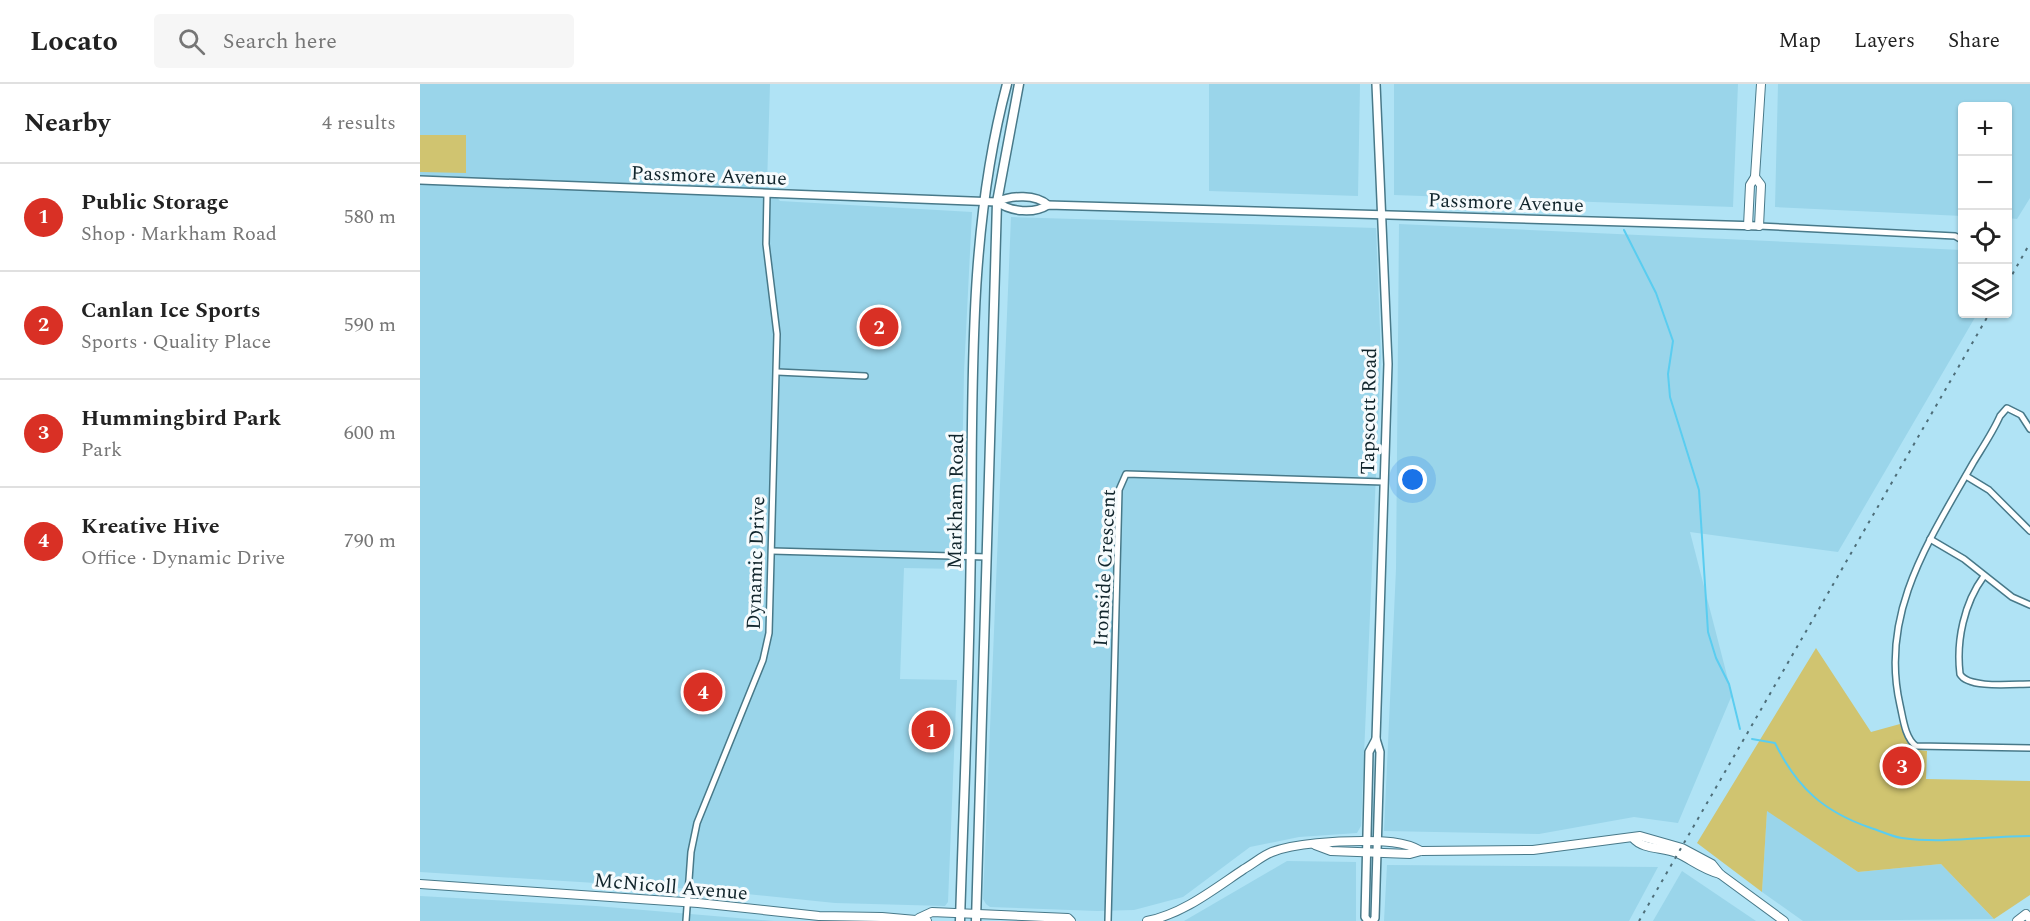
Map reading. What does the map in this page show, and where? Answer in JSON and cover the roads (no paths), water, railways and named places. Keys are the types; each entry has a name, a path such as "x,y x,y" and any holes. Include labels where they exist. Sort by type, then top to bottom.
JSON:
{"main road":[{"name":"Markham Road","path":"960,917 971,557 973,399 983,201 994,133 1007,84"},
{"name":"Markham Road","path":"976,917 997,202 1019,84"},
{"path":"1748,226 1750,185 1755,177 1761,84"},
{"path":"1755,177 1761,185 1759,226"},
{"path":"1315,845 1331,851 1410,854 1421,851 1533,850 1633,838 1638,844 1678,854 1707,871 1720,874 1784,921"},
{"path":"1147,921 1185,908 1270,853 1293,846 1315,845 1331,841 1365,841 1410,844 1421,851"},
{"name":"McNicoll Avenue","path":"420,884 688,903 819,916 923,920 932,912 960,917 1068,918 1071,921"},
{"path":"2017,921 2028,915"}],"street":[{"name":"Tapscott Road","path":"1373,921 1375,918 1380,752 1376,739 1388,364 1376,84"},
{"name":"Passmore Avenue","path":"420,180 983,201 997,202 1006,208 1039,210 1048,205 1380,214 1759,226 1958,238"},
{"name":"Dynamic Drive","path":"686,921 691,852 697,823 763,660 770,623 777,334 766,244 767,194"},
{"name":"Passmore Avenue","path":"997,202 1007,197 1041,199 1048,205"},
{"path":"777,372 865,376"},
{"path":"2030,429 2021,414 2010,408 2003,411 1908,582 1896,635 1897,690 1912,743 1922,747 2030,748"},
{"name":"Ironside Crescent","path":"1108,921 1119,490 1126,474 1384,482"},
{"path":"1966,476 1989,490 2030,531"},
{"path":"1930,539 1964,559 2012,597 2030,605"},
{"path":"772,551 987,557"},
{"path":"1984,576 1972,597 1963,623 1960,674 1963,679 1972,683 2030,684"},
{"name":"Tapscott Road","path":"1368,921 1365,917 1365,841 1369,752 1376,739"}],"waterway":[{"path":"1624,230 1656,293 1673,341 1668,374 1670,397 1699,490 1708,632 1716,658 1729,684 1740,729"},
{"path":"1752,739 1775,743 1793,773 1826,806 1854,822 1890,835 1918,840 2030,836"}],"railway":[{"path":"2012,275 2030,243"},
{"path":"1639,921 1987,318"}],"place":[{"name":"Canlan Ice Sports","path":"879,327"},
{"name":"Kreative Hive","path":"703,692"},
{"name":"Public Storage","path":"931,730"},
{"name":"Hummingbird Park","path":"1902,766"}]}
